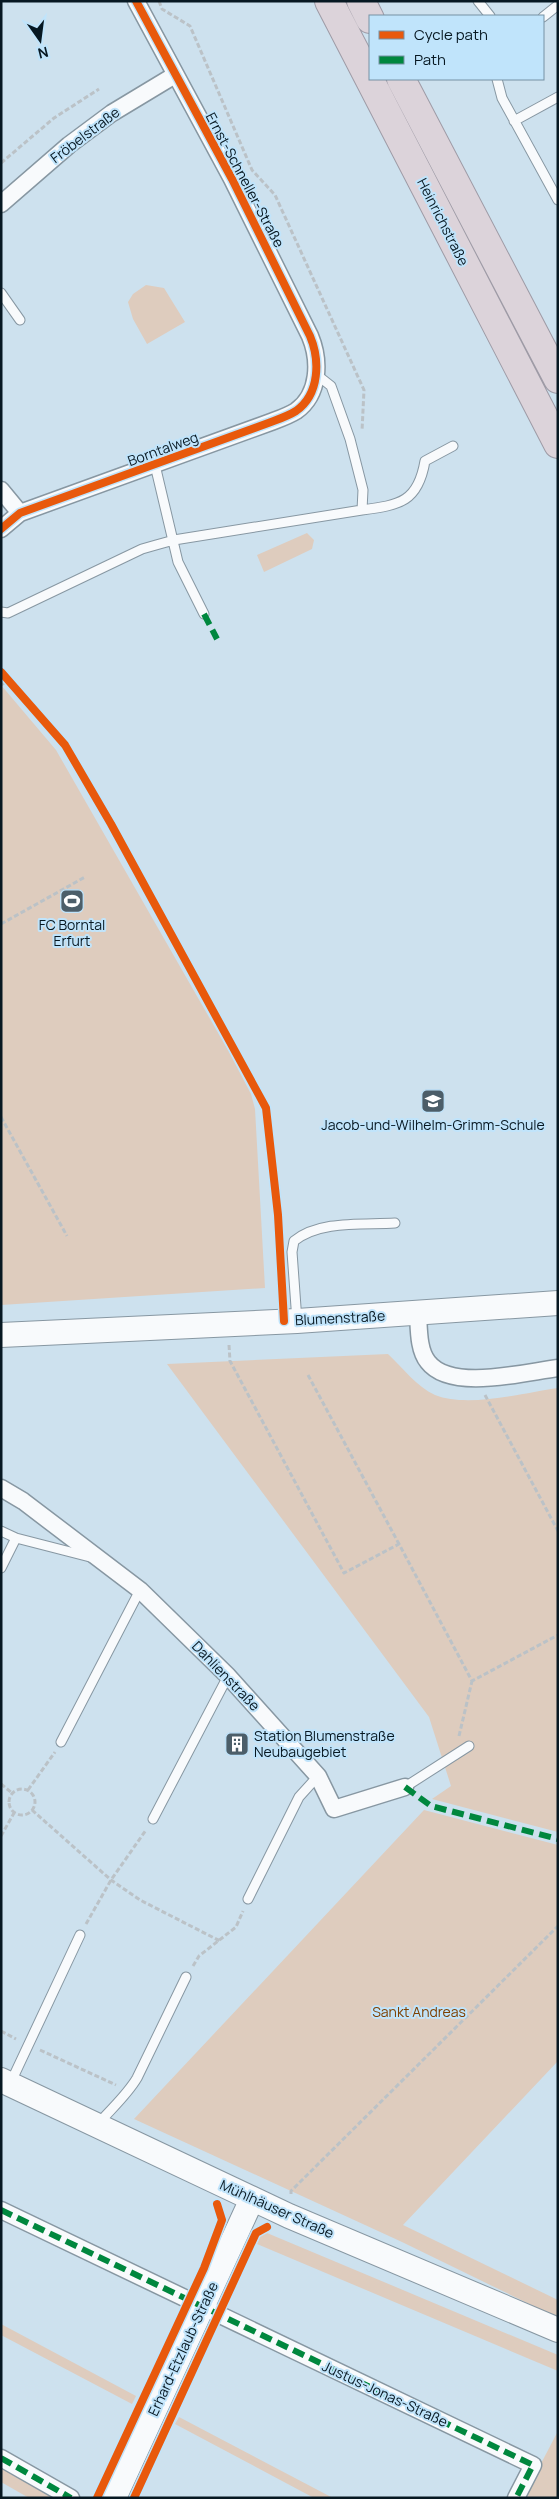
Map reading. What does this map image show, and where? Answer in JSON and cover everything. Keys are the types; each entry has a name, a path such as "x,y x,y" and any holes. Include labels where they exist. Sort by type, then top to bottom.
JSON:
{"highway":[{"name":"Heinrichstraße","path":"329,1 369,78"},
{"path":"361,1 369,17"},
{"name":"Heinrichstraße","path":"370,80 558,444"},
{"name":"Heinrichstraße","path":"402,80 558,379"}],"street":[{"name":"Ernst-Schneller-Straße","path":"136,1 232,179 310,336 316,351 317,375"},
{"name":"Fröbelstraße","path":"1,204 69,144 112,112 175,75"},
{"name":"Borntalweg","path":"1,529 20,513 155,465 296,411 309,397 317,375"},
{"path":"1,490 20,513"},
{"name":"Blumenstraße","path":"1,1335 297,1321 558,1303"},
{"path":"418,1314 420,1341 428,1362 442,1373 468,1380 558,1368"},
{"name":"Dahlienstraße","path":"1,1488 22,1501 140,1590 228,1676 318,1776 334,1809 405,1787"},
{"name":"Mühlhäuser Straße","path":"6,2082 289,2216 558,2330"},
{"name":"Erhard-Etzlaub-Straße","path":"114,2498 252,2199"},
{"path":"1,2210 202,2308"},
{"name":"Justus-Jonas-Straße","path":"202,2308 533,2465 516,2498"},
{"path":"1,2458 71,2498"}],"lane":[{"path":"478,1 489,15"},
{"path":"544,16 558,5"},
{"path":"498,80 502,98 558,200"},
{"path":"514,121 558,97"},
{"path":"1,292 20,320"},
{"path":"317,375 331,386 350,440 363,490 362,510"},
{"path":"1,612 8,613 142,550 174,540 389,506 410,496 422,479 425,461 453,446"},
{"path":"155,465 178,562 204,614"},
{"path":"297,1321 292,1252 294,1241 304,1233 317,1228 395,1223"},
{"path":"1,1532 16,1538 99,1559"},
{"path":"1,1568 16,1538"},
{"path":"62,1742 140,1590"},
{"path":"153,1819 228,1676"},
{"name":"Dahlienstraße","path":"405,1787 468,1746"},
{"path":"248,1899 299,1797 318,1776"},
{"path":"6,2082 28,2044 80,1935"},
{"path":"98,2124 118,2100 129,2091 186,1977"}],"path":[{"path":"159,1 162,9 190,26 252,170 275,195 364,390 362,441 350,440"},
{"path":"1,163 54,118 99,89"},
{"path":"1,685 8,681"},
{"path":"1,924 85,877"},
{"path":"1,1117 68,1236"},
{"path":"228,1324 230,1361 344,1572 399,1544"},
{"path":"308,1375 472,1681 458,1739 444,1760"},
{"path":"482,1377 485,1398 558,1531"},
{"path":"472,1681 558,1636"},
{"path":"28,1790 62,1742"},
{"path":"1,1784 12,1793"},
{"path":"19,1789 28,1790 35,1799 32,1810 21,1815 14,1812 9,1801 12,1793 19,1789"},
{"path":"32,1810 111,1880 140,1900 220,1941"},
{"path":"1,1836 14,1812"},
{"path":"80,1935 111,1880 153,1819"},
{"path":"186,1977 199,1956 236,1927 248,1899"},
{"path":"289,2216 291,2191 558,1926"},
{"path":"1,2031 129,2091"}],"green space":[{"path":"146,285 164,288 185,322 147,344 133,319 128,302 133,294"},
{"path":"307,533 314,540 312,549 264,572 257,555"},
{"name":"FC Borntal Erfurt","path":"1,685 56,750 229,1052 251,1094 255,1109 265,1288 1,1305"},
{"path":"388,1354 422,1387 435,1395 448,1399 479,1400 558,1388 558,1832 432,1799 451,1786 429,1717 167,1364"},
{"name":"Sankt Andreas","path":"424,1810 558,1845 558,2061 403,2225 558,2300 558,2318 402,2242 134,2119"},
{"path":"267,2233 558,2355 558,2371 257,2244 261,2235"},
{"path":"1,2324 136,2396 132,2404 1,2335"},
{"path":"179,2417 333,2498 314,2498 175,2424"},
{"path":"558,2431 558,2498 523,2498"},
{"path":"1,2467 54,2498 29,2498 1,2482"}],"marked path":[{"path":"204,614 217,639"},
{"path":"405,1787 431,1806 558,1839"},
{"path":"1,2210 533,2465 516,2498"},
{"path":"1,2458 71,2498"}],"cycle path":[{"path":"1,529 20,513 287,416 304,404 314,386 316,366 310,336 232,179 136,1"},
{"path":"1,672 65,745 111,824 266,1108 278,1215 284,1321"},
{"path":"97,2498 204,2268 222,2220 217,2204"},
{"path":"134,2498 256,2233 267,2227"}],"place":[{"name":"FC Borntal Erfurt","path":"72,901"},
{"name":"Jacob-und-Wilhelm-Grimm-Schule","path":"433,1101"},
{"name":"Station Blumenstraße Neubaugebiet","path":"237,1744"}]}
